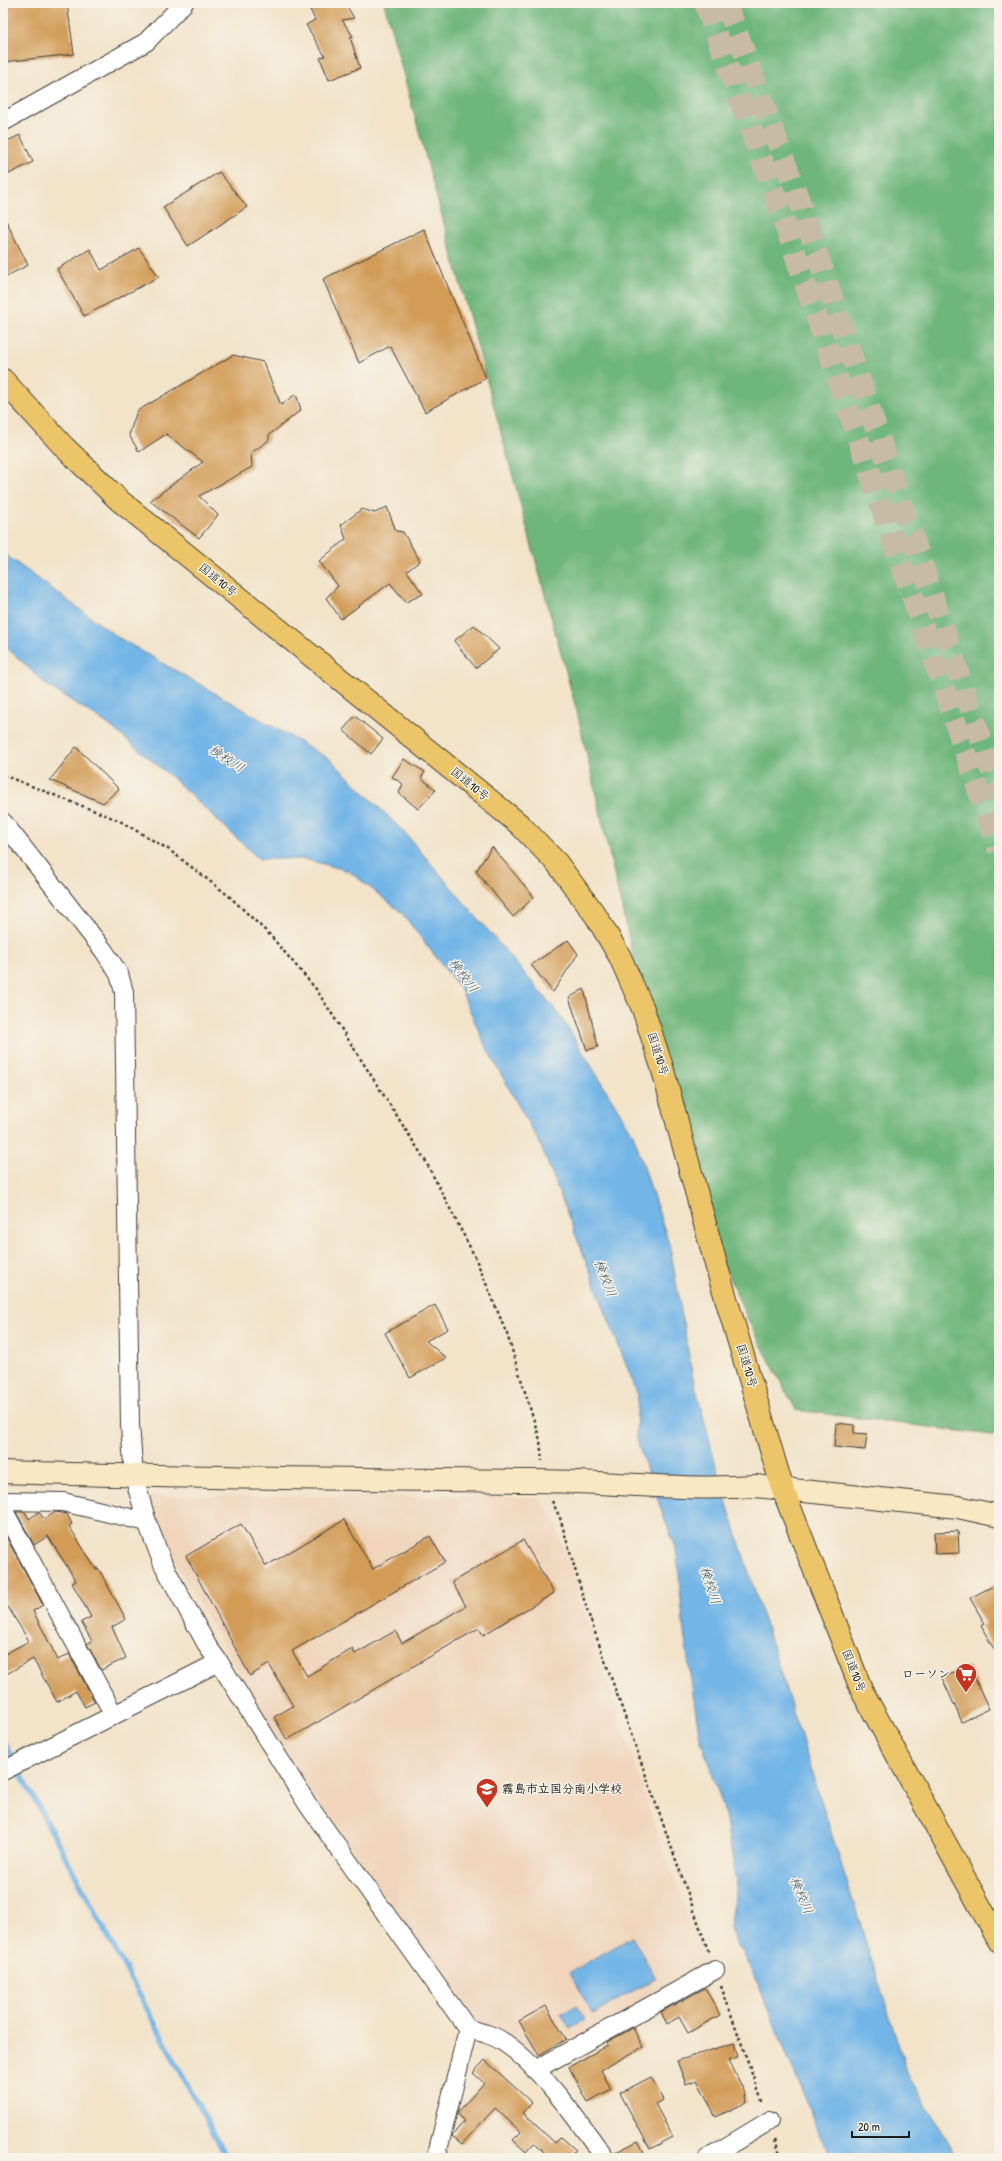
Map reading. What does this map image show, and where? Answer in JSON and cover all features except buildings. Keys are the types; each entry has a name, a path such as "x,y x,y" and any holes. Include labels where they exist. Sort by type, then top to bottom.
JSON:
{"highway":[{"name":"国道10号","path":"3,380 64,447 120,501 519,824 557,863 596,916 620,957 643,1009 662,1066 717,1268 783,1490 862,1691 999,1941"}],"main road":[{"path":"3,1472 134,1477 544,1481 722,1488 755,1486 958,1507 999,1516"}],"street":[{"path":"3,122 146,42 184,3"},
{"path":"3,822 104,951 119,974 124,992 130,1425 134,1477 147,1522 164,1564 208,1647 219,1662 308,1805 468,2029 506,2043 535,2070 583,2127 605,2158"},
{"path":"3,1501 63,1502 147,1522"},
{"path":"3,1509 114,1714"},
{"path":"3,1771 219,1662"},
{"path":"535,2070 715,1970"},
{"path":"436,2158 468,2029"},
{"path":"708,2158 769,2121"}],"path":[{"path":"3,775 118,820 168,849 234,901 270,935 316,989 425,1160 475,1257 507,1334 540,1440 544,1481 560,1518 587,1610 769,2121"}],"shaded area":[{"name":"霧島市立国分南小学校","path":"147,1496 536,1497 553,1515 660,1842 711,1970 542,2060 490,2033 468,2015 300,1776 182,1574"}],"green space":[{"path":"384,3 999,3 999,1436 796,1410 750,1324 706,1226 650,1031 577,712"}],"water":[{"name":"検校川","path":"3,553 119,638 331,760 404,832 560,1015 633,1134 670,1247 692,1374 722,1488 908,2075 957,2158 833,2158 821,2138 758,1984 730,1929 737,1883 724,1810 699,1734 684,1632 677,1553 636,1439 638,1395 541,1146 486,1047 460,988 401,912 349,871 305,859 259,859 174,779 109,725 47,685 3,644"},
{"path":"632,1937 656,1978 593,2014 569,1973"},
{"path":"576,2005 585,2020 570,2029 561,2013"}],"waterway":[{"path":"3,1741 14,1760"},
{"path":"21,1774 227,2158"}],"tunnel":[{"path":"705,3 780,210 999,850"},
{"path":"726,3 800,203 999,793"}],"place":[{"name":"ローソン","path":"966,1694"},
{"name":"霧島市立国分南小学校","path":"487,1808"}]}
